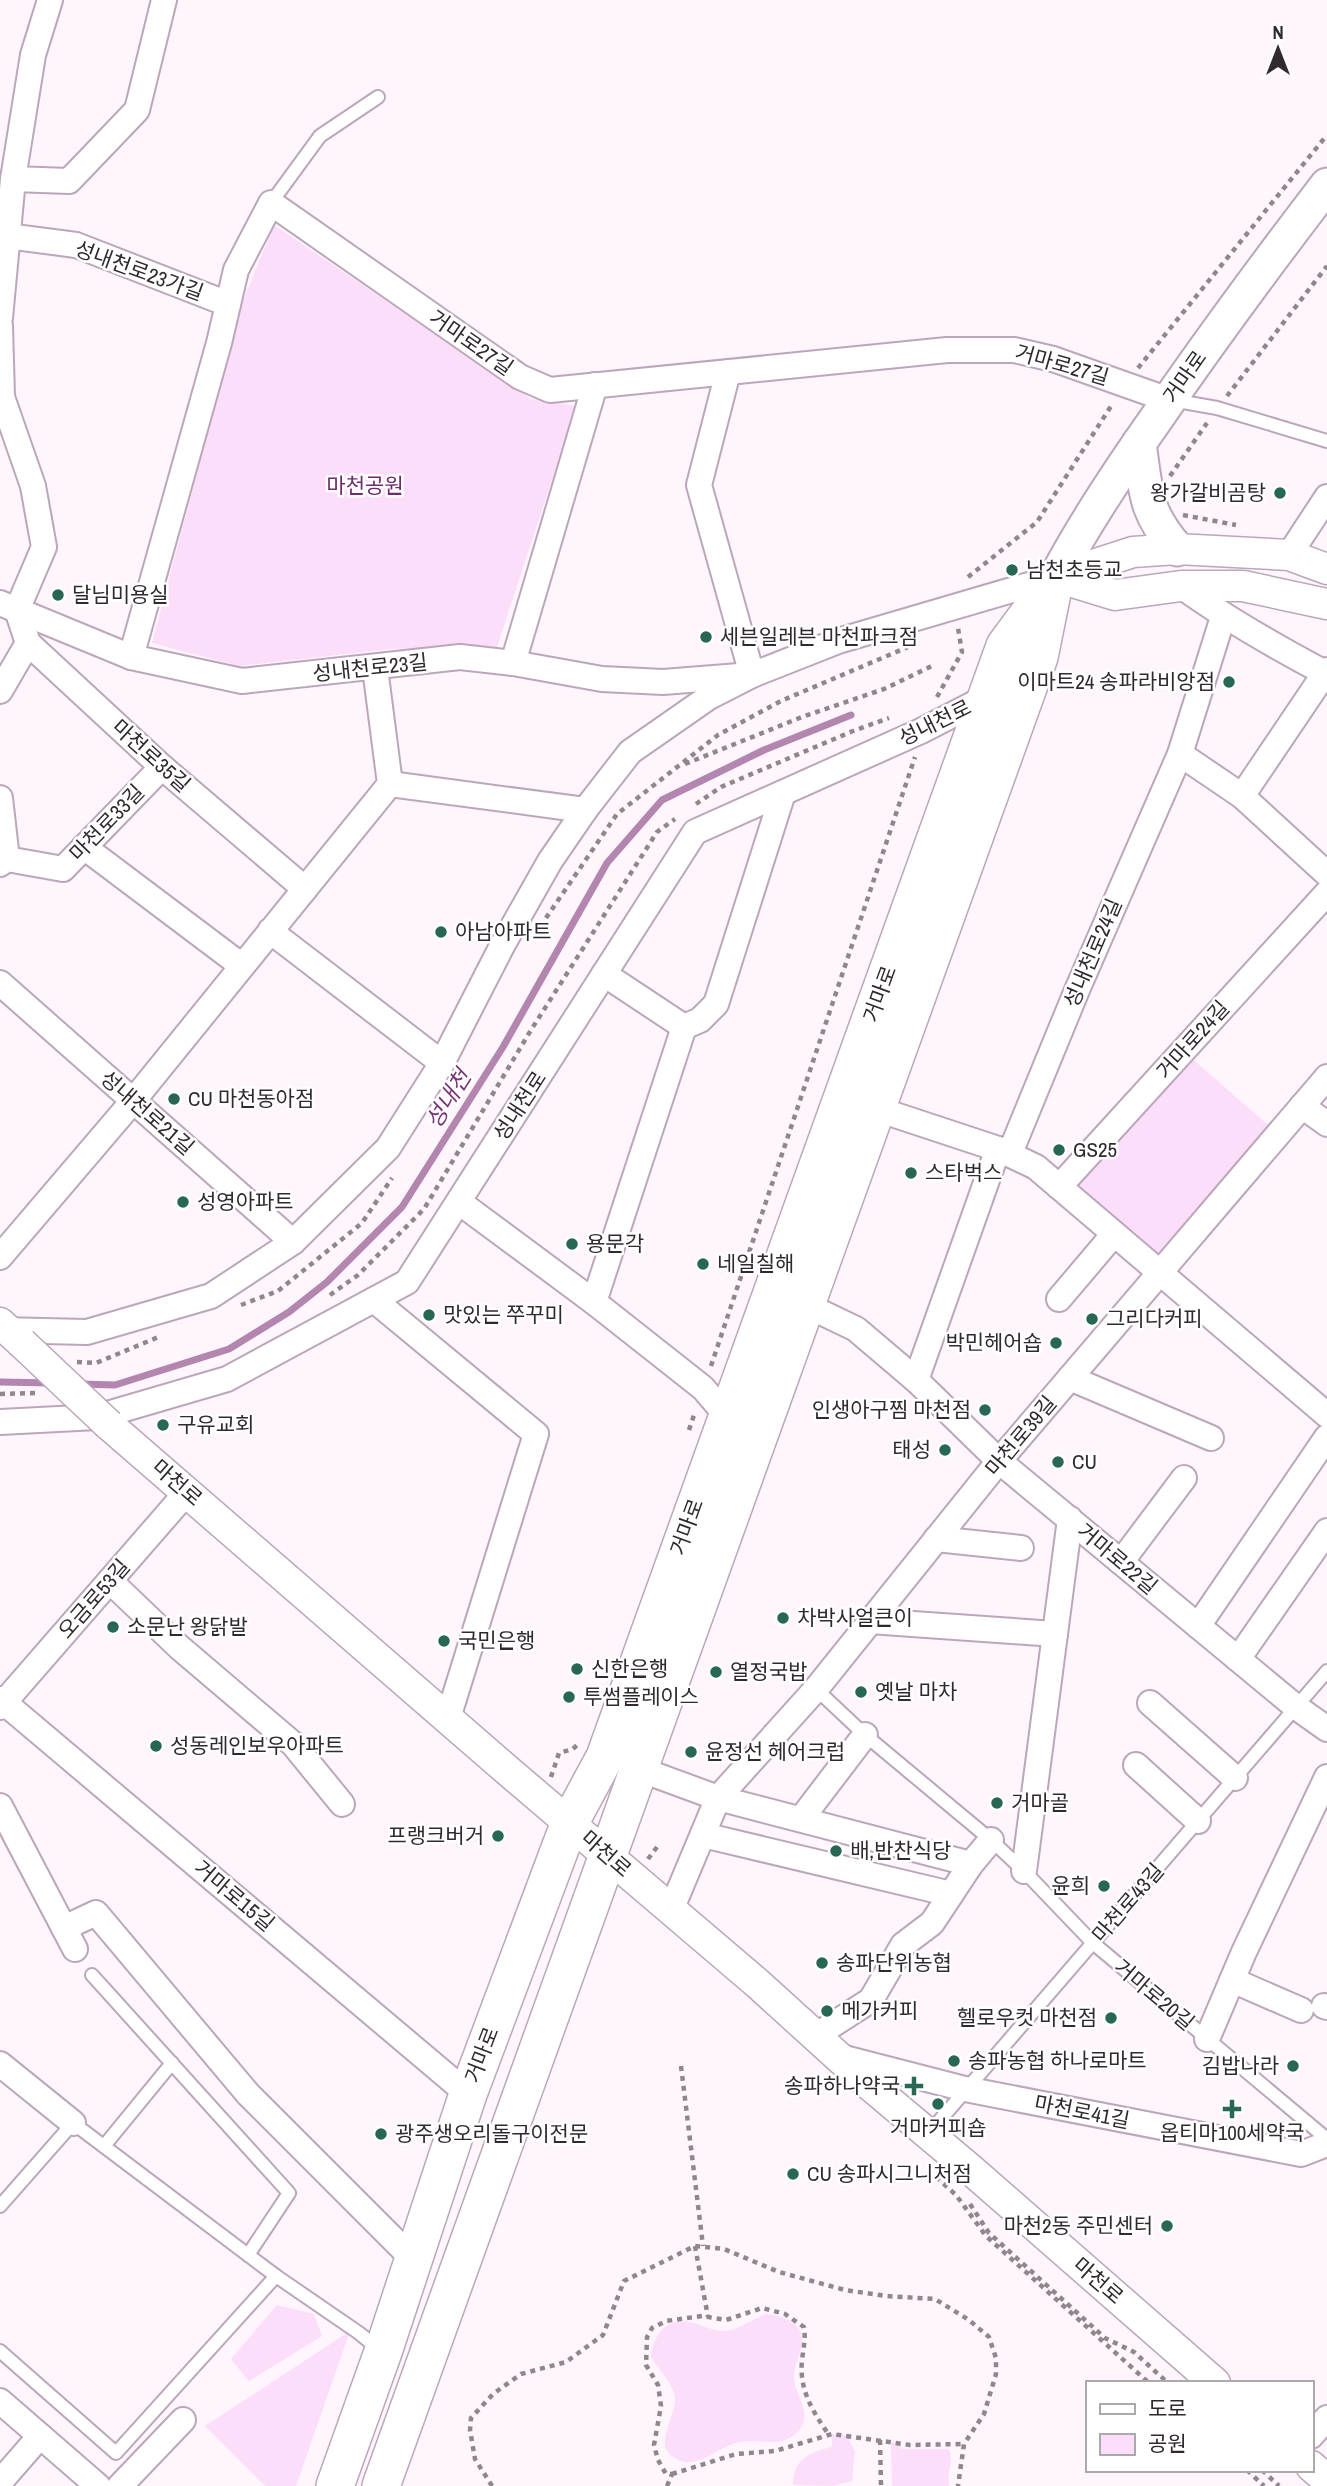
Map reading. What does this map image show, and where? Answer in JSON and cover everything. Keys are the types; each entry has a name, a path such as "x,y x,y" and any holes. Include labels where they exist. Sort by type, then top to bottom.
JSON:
{"main road":[{"name":"거마로","path":"335,2486 383,2352 468,2094 570,1822 605,1756 1005,646 1056,577 1081,530 1169,400 1250,286 1327,185"},
{"path":"1139,443 1147,502 1162,532 1177,549"},
{"name":"거마로","path":"381,2486 1039,657 1056,577"}],"street":[{"path":"0,318 13,179 33,55 50,0"},
{"path":"13,179 69,181 137,110 164,0"},
{"path":"131,657 236,270 271,203"},
{"name":"거마로27길","path":"271,203 520,377 550,390 947,350 1014,350 1053,359 1169,400"},
{"name":"성내천로23가길","path":"7,236 76,245 228,304"},
{"path":"0,326 2,397 33,486 44,547 8,607"},
{"path":"728,372 699,485 752,675"},
{"path":"513,663 595,386"},
{"path":"1289,555 1327,497"},
{"path":"8,1332 87,1332 211,1296 293,1242 388,1148 442,1063 550,862 585,810 630,752 709,697 752,675 838,641 1133,552 1177,549 1289,555 1327,569"},
{"path":"1056,577 1115,595 1181,586 1242,586 1327,604"},
{"path":"1181,586 1223,617 1275,648 1326,672 1242,796"},
{"name":"성내천로23길","path":"8,607 131,657 242,681 460,657 614,680 663,682 752,675"},
{"name":"마천로35길","path":"8,607 28,643 162,767 305,888"},
{"name":"성내천로24길","path":"916,1380 1004,1151 1180,754 1223,617"},
{"path":"0,691 28,643"},
{"path":"0,1257 133,1101 390,784 375,668"},
{"name":"성내천로","path":"0,1422 97,1417 227,1379 407,1282 695,832 925,729 987,697"},
{"path":"1180,754 1242,796 1327,874"},
{"name":"마천로33길","path":"0,798 4,862 63,869 162,767"},
{"path":"390,784 585,810"},
{"path":"594,1302 684,1027 700,1020 716,1004 783,793"},
{"path":"84,847 242,966"},
{"name":"거마로24길","path":"1059,1187 1327,893"},
{"path":"270,931 442,1063"},
{"path":"604,974 684,1027"},
{"name":"성내천로21길","path":"0,983 293,1242"},
{"name":"마천로39길","path":"671,1910 719,1798 816,1689 999,1461 1327,1077"},
{"path":"1302,1107 1327,1124"},
{"path":"877,1109 1004,1151 1036,1167 1327,1415"},
{"path":"459,1202 594,1302 703,1388 727,1416"},
{"path":"1059,1299 1114,1234"},
{"path":"374,1300 536,1434 448,1718"},
{"name":"거마로22길","path":"806,1305 856,1329 916,1380 999,1461 1296,1707 1327,1729"},
{"name":"마천로","path":"8,1332 187,1492 757,1983 1213,2381"},
{"path":"1070,1378 1211,1438"},
{"path":"1198,1626 1327,1437"},
{"path":"1121,1562 1184,1478"},
{"name":"오금로53길","path":"1,1703 187,1492"},
{"path":"1024,1871 1070,1519"},
{"path":"1238,1659 1327,1531"},
{"path":"936,1539 1021,1548"},
{"path":"110,1581 179,1647 293,1744 342,1804"},
{"path":"870,1621 1055,1634"},
{"name":"거마로15길","path":"1,1703 468,2094"},
{"path":"1150,1703 1235,1778"},
{"path":"801,1819 865,1735"},
{"path":"1136,1765 1198,1821"},
{"path":"639,1769 719,1798 971,1864"},
{"path":"1207,2039 1327,1777"},
{"path":"0,1807 69,1939 96,1913 248,2094 414,2259"},
{"path":"703,1835 951,1894"},
{"path":"826,2046 871,2000 903,1945 932,1923 990,1840"},
{"path":"1232,1980 1317,2007"},
{"name":"마천로41길","path":"826,2046 965,2089 1301,2154 1327,2142"},
{"path":"0,2064 73,2123"},
{"path":"0,2401 98,2486"},
{"path":"1313,2434 1327,2418"},
{"path":"120,2486 183,2420"},
{"path":"0,2482 40,2436"},
{"path":"1313,2468 1327,2480"}],"lane":[{"path":"271,203 320,136 378,97"},
{"path":"1169,400 1217,408 1327,441"},
{"name":"마천로43길","path":"928,2134 1327,1671"},
{"name":"거마로20길","path":"816,1689 865,1735 1024,1871 1093,1943 1327,2142"},
{"path":"92,1975 289,2193 248,2255"},
{"path":"104,2146 172,2063"},
{"path":"0,2206 73,2123 276,2276 383,2352"},
{"path":"0,2351 116,2453 276,2276"}],"path":[{"path":"1164,485 1217,408 1327,266"},
{"path":"1171,512 1249,527"},
{"name":"거마로","path":"707,1377 933,702 962,652 957,625"},
{"path":"677,767 802,717 884,689 934,665"},
{"path":"689,810 721,787 853,731 899,715"},
{"path":"326,1298 358,1275 424,1209 531,1030 657,832 678,817"},
{"path":"0,1394 43,1393"},
{"path":"681,2066 703,2246"},
{"path":"936,2177 956,2195 986,2236 1147,2381"},
{"path":"695,2246 708,2317"},
{"path":"492,2486 475,2459 471,2441 471,2418 493,2394 521,2374 566,2362 603,2335 624,2281 695,2246 724,2249 779,2272 845,2290 935,2299 969,2320 989,2337 996,2358 996,2374 984,2414 964,2444 958,2486"},
{"path":"829,2435 808,2404 802,2381 806,2342 804,2327 786,2314 762,2308 726,2320 708,2317 666,2321 652,2328 646,2337 646,2365 658,2385 661,2406 654,2445 666,2474 736,2454 775,2451 829,2435 910,2445 964,2444"},
{"path":"880,2440 881,2486"},
{"path":"1249,2472 1264,2486"},
{"path":"1264,2472 1279,2486"},
{"path":"661,2486 667,2485 673,2474"}],"green space":[{"name":"마천공원","path":"274,225 531,399 576,406 497,647 390,649 239,666 152,643 242,303"},
{"path":"1188,1055 1275,1131 1157,1263 1070,1185"},
{"path":"277,2305 314,2314 322,2336 249,2381 231,2359"},
{"path":"767,2314 790,2321 802,2337 794,2378 804,2410 800,2429 787,2439 740,2442 697,2461 684,2462 674,2458 667,2451 665,2439 675,2404 674,2393 651,2357 658,2335 662,2329 674,2322 690,2322 727,2331"},
{"path":"350,2331 296,2486 265,2486 205,2426"},
{"path":"832,2434 847,2436 855,2452 852,2481 833,2486 793,2485 796,2469 804,2458 832,2447"},
{"path":"891,2442 901,2443 901,2449 949,2449 949,2486 892,2486"}],"waterway":[{"name":"성내천","path":"80,1384 115,1385 229,1349 289,1312 327,1282 402,1207 503,1047 607,863 662,800 764,750 851,715"},
{"name":"성내천","path":"0,1382 51,1383"}],"place":[{"name":"왕가갈비곰탕","path":"1280,493"},
{"name":"남천초등교","path":"1012,570"},
{"name":"달님미용실","path":"58,595"},
{"name":"세븐일레븐 마천파크점","path":"706,637"},
{"name":"이마트24 송파라비앙점","path":"1229,682"},
{"name":"아남아파트","path":"441,932"},
{"name":"CU 마천동아점","path":"174,1099"},
{"name":"GS25","path":"1059,1150"},
{"name":"스타벅스","path":"911,1173"},
{"name":"성영아파트","path":"183,1202"},
{"name":"용문각","path":"572,1244"},
{"name":"네일칠해","path":"703,1264"},
{"name":"맛있는 쭈꾸미","path":"429,1315"},
{"name":"그리다커피","path":"1092,1319"},
{"name":"박민헤어숍","path":"1056,1343"},
{"name":"인생아구찜 마천점","path":"985,1410"},
{"name":"구유교회","path":"163,1425"},
{"name":"태성","path":"945,1450"},
{"name":"CU","path":"1058,1462"},
{"name":"차박사얼큰이","path":"783,1618"},
{"name":"소문난 왕닭발","path":"113,1627"},
{"name":"국민은행","path":"444,1641"},
{"name":"신한은행","path":"577,1669"},
{"name":"열정국밥","path":"716,1672"},
{"name":"옛날 마차","path":"861,1692"},
{"name":"투썸플레이스","path":"569,1697"},
{"name":"성동레인보우아파트","path":"156,1746"},
{"name":"윤정선 헤어크럽","path":"691,1752"},
{"name":"거마골","path":"997,1803"},
{"name":"프랭크버거","path":"498,1836"},
{"name":"배,반찬식당","path":"836,1851"},
{"name":"윤희","path":"1104,1886"},
{"name":"송파단위농협","path":"822,1963"},
{"name":"메가커피","path":"827,2011"},
{"name":"헬로우컷 마천점","path":"1111,2018"},
{"name":"송파농협 하나로마트","path":"954,2061"},
{"name":"김밥나라","path":"1293,2066"},
{"name":"송파하나약국","path":"914,2086"},
{"name":"거마커피숍","path":"938,2104"},
{"name":"옵티마100세약국","path":"1232,2109"},
{"name":"광주생오리돌구이전문","path":"381,2134"},
{"name":"CU 송파시그니처점","path":"793,2174"},
{"name":"마천2동 주민센터","path":"1167,2226"}]}
